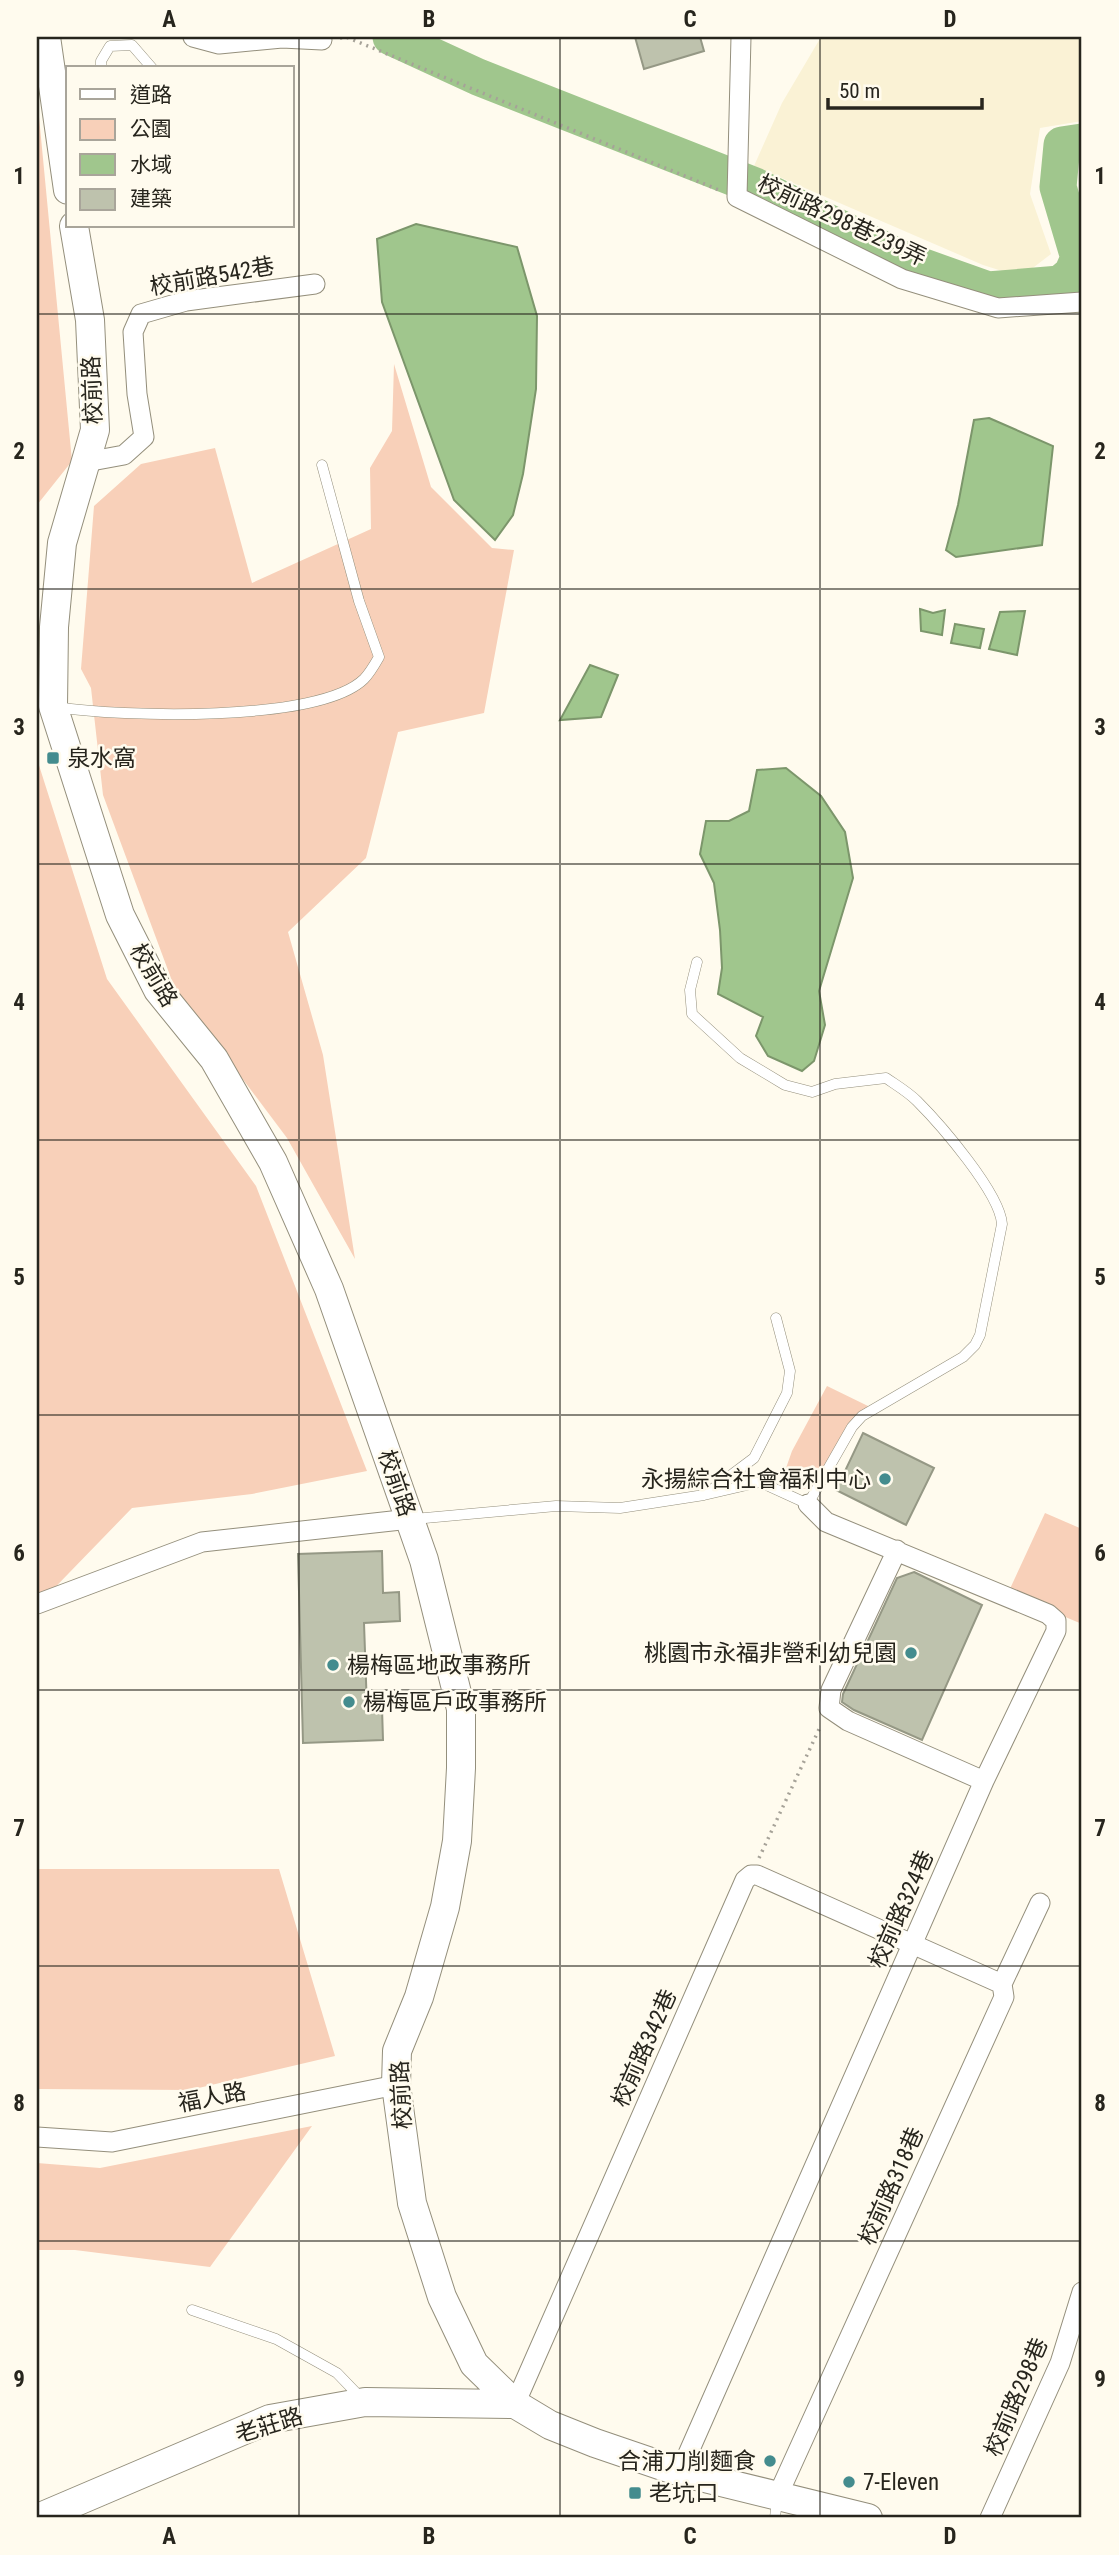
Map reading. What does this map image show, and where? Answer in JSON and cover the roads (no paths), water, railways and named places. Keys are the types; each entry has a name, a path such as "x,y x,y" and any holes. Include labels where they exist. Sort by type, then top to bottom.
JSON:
{"street":[{"path":"46,37 65,149"},
{"path":"193,37 219,44 282,38 322,40"},
{"name":"校前路298巷239弄","path":"741,37 737,198 902,279 998,309 1082,302"},
{"name":"校前路","path":"74,228 90,320 95,430 62,543 45,700 120,915 159,990 214,1059 272,1162 329,1289 424,1560 461,1709 457,1841 445,1907 419,1997 397,2051 396,2085 412,2203 442,2297 474,2364 515,2404 550,2425 595,2444 776,2507 868,2518"},
{"name":"校前路542巷","path":"86,462 124,455 144,437 137,394 133,332 141,314 186,301 316,284"},
{"name":"校前路324巷","path":"680,2472 984,1781 1056,1632 1056,1621 1048,1614 827,1522 808,1504"},
{"path":"37,1604 202,1542 410,1520"},
{"path":"897,1550 831,1690 829,1708 848,1721 984,1781"},
{"name":"校前路342巷","path":"515,2404 745,1880 751,1875 757,1875 912,1945"},
{"name":"校前路318巷","path":"776,2507 1004,1997 1002,1984 1040,1903"},
{"path":"912,1945 1002,1984"},
{"name":"福人路","path":"37,2137 112,2142 396,2085"},
{"name":"校前路298巷","path":"990,2518 1060,2363 1082,2292"},
{"name":"老莊路","path":"38,2518 270,2419 365,2402 515,2404"}],"lane":[{"path":"101,66 110,46 132,46 150,66"},
{"path":"45,700 92,712 245,713 318,700 364,680 379,657 359,601 322,466"},
{"path":"410,1520 556,1506 620,1508 704,1495 760,1482 808,1504 852,1427 862,1416 963,1357 975,1345 983,1322 1002,1224 1002,1215 988,1189 915,1099 886,1078 835,1084 812,1092 785,1085 740,1058 692,1014 690,990 697,962"},
{"path":"704,1495 736,1474 754,1458 786,1393 790,1371 776,1318"},
{"path":"192,2310 276,2339 337,2373 365,2402"}],"water":[{"path":"416,224 517,247 537,316 536,389 523,474 513,515 495,540 454,500 382,302 377,239"},
{"path":"989,418 1053,446 1042,545 956,557 946,550 958,505 974,420"},
{"path":"920,609 933,613 945,610 942,635 921,631"},
{"path":"1025,611 1017,655 989,649 1000,612"},
{"path":"955,624 984,629 980,648 951,643"},
{"path":"590,665 618,675 601,717 560,720"},
{"path":"786,768 821,796 845,832 853,878 819,991 825,1025 814,1061 802,1071 768,1056 756,1036 763,1017 718,994 722,968 714,883 700,854 706,821 729,821 749,811 757,770"}],"waterway":[{"path":"391,37 478,77 755,186 904,260 988,290 1060,284 1072,274 1079,258 1058,187 1062,145 1082,142"}],"place":[{"name":"泉水窩","path":"53,758"},
{"name":"永揚綜合社會福利中心","path":"885,1479"},
{"name":"桃園市永福非營利幼兒園","path":"911,1653"},
{"name":"楊梅區地政事務所","path":"333,1665"},
{"name":"楊梅區戶政事務所","path":"349,1702"},
{"name":"合浦刀削麵食","path":"770,2461"},
{"name":"7-Eleven","path":"849,2482"},
{"name":"老坑口","path":"635,2493"}]}
